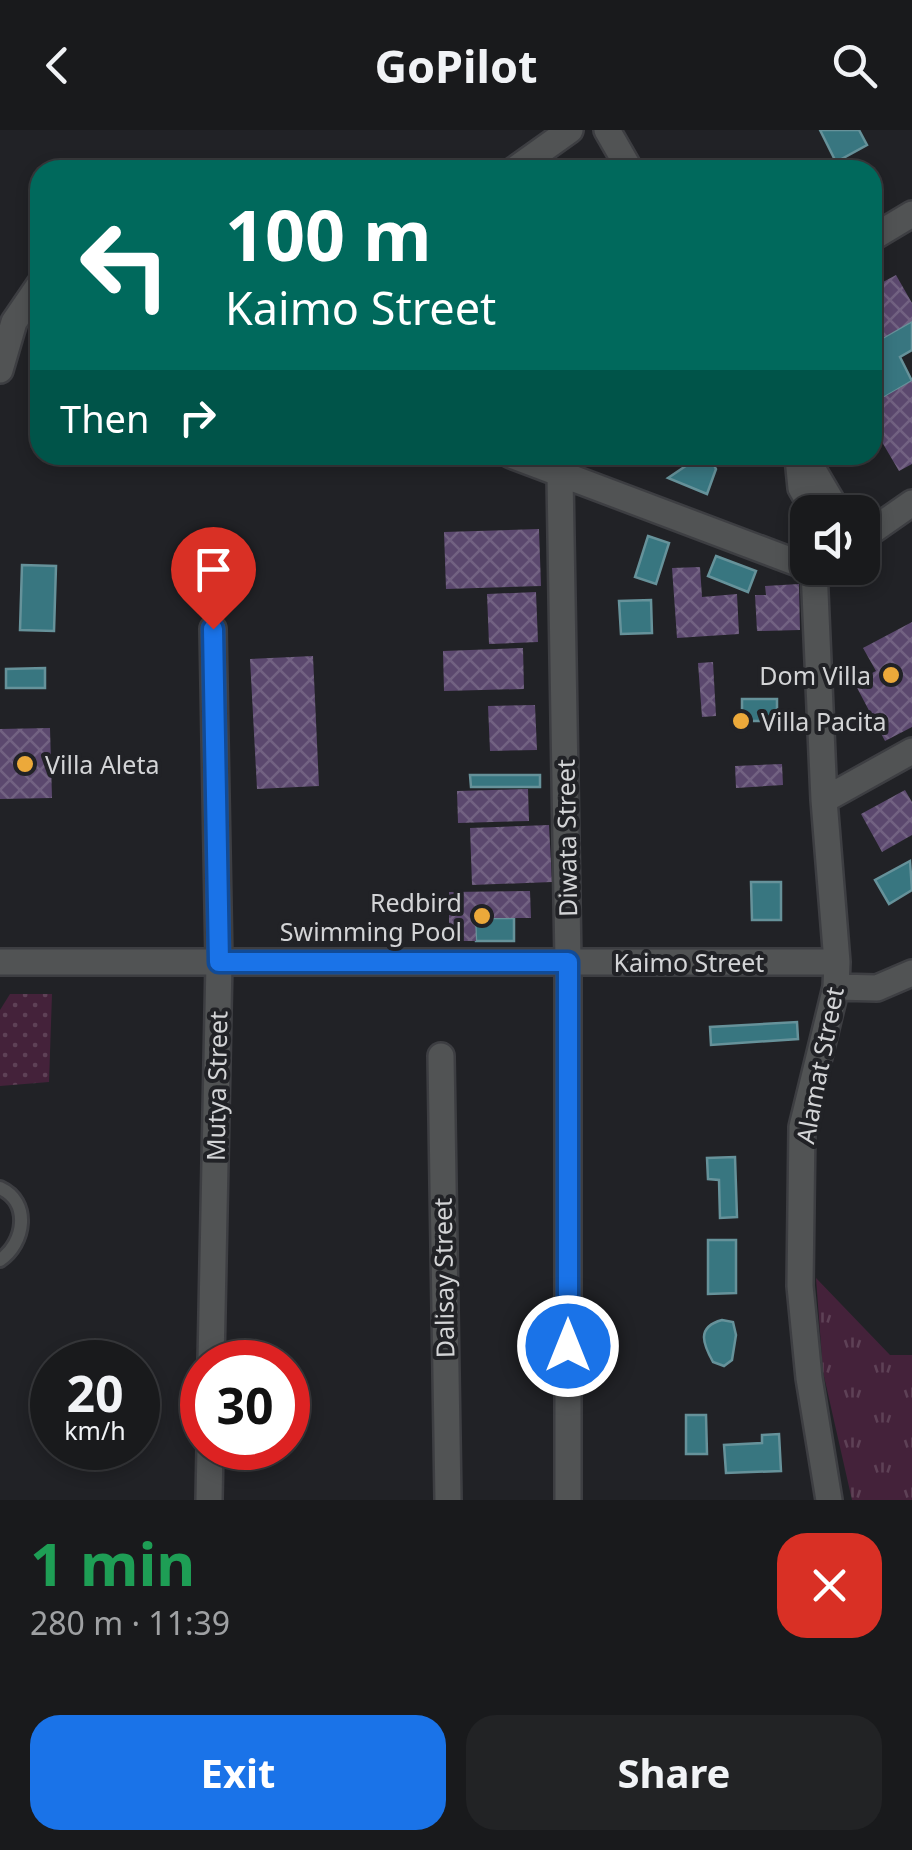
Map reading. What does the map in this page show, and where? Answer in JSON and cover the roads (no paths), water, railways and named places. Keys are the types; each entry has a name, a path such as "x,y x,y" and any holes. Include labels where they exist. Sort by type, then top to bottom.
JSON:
{"street":[{"path":"528,160 570,130"},
{"path":"608,130 624,160"},
{"path":"882,232 912,214"},
{"path":"0,370 14,322 30,299"},
{"path":"534,465 790,560"},
{"path":"798,465 805,495"},
{"path":"806,465 828,495"},
{"name":"Diwata Street","path":"560,476 568,962 568,1500"},
{"path":"880,525 912,503"},
{"name":"Alamat Street","path":"813,585 836,974 802,1127 800,1286 809,1378 829,1500"},
{"name":"Mutya Street","path":"211,1340 219,962 213,629"},
{"path":"824,800 912,752"},
{"name":"Kaimo Street","path":"0,962 568,962 836,974 877,988 912,973"},
{"name":"Dalisay Street","path":"441,1056 448,1500"},
{"path":"208,1500 209,1470"}],"lane":[{"path":"0,1188 14,1196 21,1224 14,1248 0,1260"}],"water":[{"path":"820,130 859,130 867,145 835,160"},
{"path":"912,321 912,350 900,357 912,381 882,399 882,338"},
{"path":"687,465 714,465 716,469 707,494 668,478"},
{"path":"648,536 669,543 656,584 635,577"},
{"path":"716,556 756,571 748,592 708,576"},
{"path":"22,565 56,566 54,631 20,630"},
{"path":"651,600 652,633 621,634 619,601"},
{"path":"45,668 45,688 6,688 6,669"},
{"path":"742,699 777,699 777,721 742,721"},
{"path":"470,775 540,775 540,787 471,787"},
{"path":"910,861 912,890 889,904 875,880"},
{"path":"751,882 781,882 781,920 752,920"},
{"path":"475,918 514,918 514,941 476,941"},
{"path":"797,1022 798,1039 711,1045 710,1027"},
{"path":"735,1157 737,1217 720,1218 719,1180 708,1179 707,1158"},
{"path":"708,1240 736,1240 736,1293 708,1294"},
{"path":"722,1320 733,1322 736,1335 732,1360 724,1366 713,1362 704,1337 708,1327"},
{"path":"686,1415 706,1415 707,1454 686,1454"},
{"path":"779,1434 781,1471 726,1473 724,1445 762,1443 762,1435"}],"place":[{"name":"Dom Villa","path":"891,675"},
{"name":"Villa Pacita","path":"741,721"},
{"name":"Villa Aleta","path":"25,764"},
{"name":"Redbird Swimming Pool","path":"482,916"}]}
